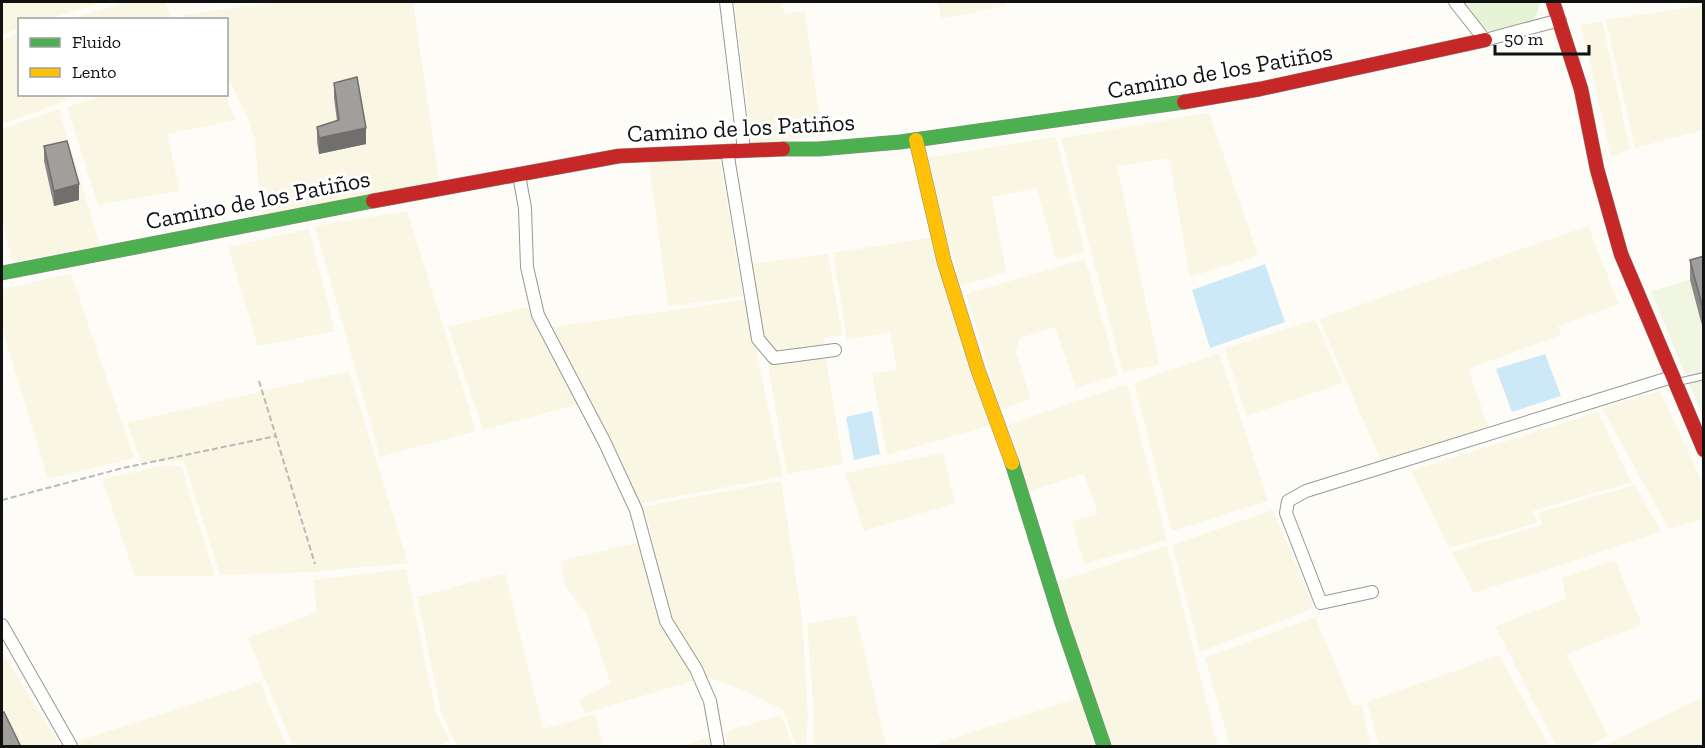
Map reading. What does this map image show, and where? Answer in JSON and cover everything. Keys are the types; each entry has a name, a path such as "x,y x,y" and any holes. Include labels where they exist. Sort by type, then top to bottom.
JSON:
{"street":[{"path":"726,2 744,150"},
{"path":"1455,2 1485,40 1560,20"},
{"path":"1553,2 1581,89 1597,169 1621,254 1704,450"},
{"name":"Camino de los Patiños","path":"2,273 619,156 819,149 916,140 1152,108 1227,95 1485,40"},
{"path":"916,140 944,261 1104,747"},
{"path":"727,151 758,339 774,358 835,350"},
{"path":"519,175 525,208 527,267 538,315 605,443 636,510 666,621 696,669 710,701 718,747"},
{"path":"1372,592 1321,603 1286,513 1288,501 1306,491 1673,380"},
{"path":"2,625 71,747"}],"lane":[{"path":"1673,380 1704,376"}],"path":[{"path":"259,381 315,564"},
{"path":"2,500 123,468 276,436"}],"shaded area":[{"path":"2,2 103,2 51,18 18,18 18,29 2,35"},
{"path":"126,2 165,2 172,18 74,18"},
{"path":"277,2 413,2 439,180 263,216 255,141 248,118 228,78 228,18 185,18 182,15"},
{"path":"733,2 782,2 784,14 805,11 822,136 753,144"},
{"path":"938,2 1006,2 1006,6 941,19"},
{"path":"1703,5 1703,130 1635,148 1606,20"},
{"path":"1602,21 1630,149 1611,156 1581,25"},
{"path":"18,34 18,96 65,96 66,101 2,124 2,40"},
{"path":"101,96 225,96 236,120 167,134 180,191 98,205 67,107"},
{"path":"59,109 100,246 13,262 2,225 2,129"},
{"path":"1209,113 1258,255 1190,277 1169,158 1117,166 1159,364 1123,372 1061,138"},
{"path":"1056,137 1085,252 1056,259 1037,188 992,197 1006,272 961,286 924,158"},
{"path":"720,161 743,296 668,306 649,162"},
{"path":"407,211 476,431 380,457 315,226"},
{"path":"1588,226 1619,304 1558,326 1561,335 1468,369 1489,429 1383,465 1319,319"},
{"path":"309,229 335,331 258,346 228,247"},
{"path":"932,237 991,425 887,455 872,373 897,370 890,332 847,340 833,253"},
{"path":"828,254 842,335 823,338 843,464 787,474 750,264"},
{"path":"1085,259 1118,375 1076,388 1055,327 1020,338 1016,352 1031,399 1001,409 966,294"},
{"path":"71,274 134,458 48,479 2,329 2,289"},
{"path":"745,300 783,476 638,504 624,464 552,327"},
{"path":"527,307 579,404 483,430 448,327"},
{"path":"1315,320 1343,383 1246,416 1225,348"},
{"path":"1219,353 1268,501 1172,531 1134,383"},
{"path":"349,371 408,563 311,572 220,575 184,461 141,462 127,423"},
{"path":"1127,384 1167,540 1084,564 1072,521 1098,514 1084,474 1029,491 1008,425"},
{"path":"1660,391 1703,484 1703,519 1669,529 1602,408"},
{"path":"1598,412 1631,482 1533,511 1537,523 1449,548 1411,471"},
{"path":"943,453 955,503 864,531 845,473"},
{"path":"162,466 181,466 215,576 135,576 102,479"},
{"path":"781,481 802,617 808,716 806,746 796,746 783,710 748,692 707,677 675,627 659,577 650,528 641,507"},
{"path":"1635,485 1661,532 1474,593 1452,552 1543,525 1538,513"},
{"path":"1273,510 1314,608 1200,652 1172,545"},
{"path":"640,542 662,626 696,680 585,713 579,699 611,684 587,615 566,587 560,561"},
{"path":"1167,546 1218,746 1108,746 1056,582"},
{"path":"1615,560 1642,625 1566,654 1608,736 1586,746 1556,746 1495,626 1566,599 1562,578"},
{"path":"406,569 436,712 450,741 438,746 293,746 248,638 317,612 313,580"},
{"path":"505,573 543,729 595,714 603,746 457,746 441,712 417,597"},
{"path":"856,615 886,746 813,746 814,716 807,624"},
{"path":"1315,617 1353,706 1361,705 1371,746 1230,746 1205,658"},
{"path":"2,651 60,746 2,746"},
{"path":"1499,655 1549,746 1379,746 1367,702"},
{"path":"260,682 286,746 81,746 78,741"},
{"path":"1080,697 1094,746 931,746"},
{"path":"1703,697 1703,746 1603,746"},
{"path":"781,715 793,746 727,746 724,732"},
{"path":"721,734 724,746 680,746"}],"green space":[{"path":"1461,2 1539,2 1539,5 1533,20 1496,31 1487,30 1481,26"},
{"path":"1703,276 1703,417 1651,291"}],"water":[{"path":"1265,264 1285,322 1210,348 1192,290"},
{"path":"1545,354 1561,396 1512,412 1496,369"},
{"path":"872,411 880,454 854,460 846,417"}],"building":[{"path":"357,77 366,128 319,138 317,127 339,120 334,83"},
{"path":"67,141 79,184 54,191 44,146"},
{"path":"1704,256 1704,313 1690,260"},
{"path":"4,712 21,747 2,747 2,713"}],"traffic: fast":[{"path":"783,149 819,149 900,142 1184,102"},
{"path":"2,273 373,201"},
{"path":"1012,463 1062,623 1104,746"}],"traffic: slow":[{"path":"916,140 944,261 978,370 1012,463"}],"traffic: jam":[{"path":"1553,2 1581,89 1597,169 1621,254 1704,450"},
{"path":"1184,102 1260,89 1485,40"},
{"path":"373,201 619,156 783,149"}]}
